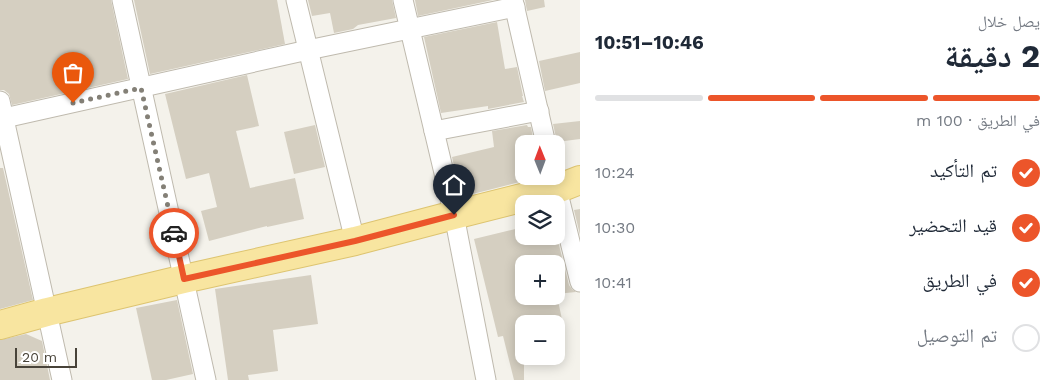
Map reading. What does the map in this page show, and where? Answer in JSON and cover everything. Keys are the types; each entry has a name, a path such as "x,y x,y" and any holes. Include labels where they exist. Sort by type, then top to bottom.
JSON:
{"main road":[{"path":"0,325 184,279 355,241 454,215 554,185"}],"street":[{"path":"122,0 206,380"},
{"path":"296,0 355,241"},
{"path":"403,0 454,215 486,380"},
{"path":"62,380 1,113 141,88 308,50 410,30 514,4 544,135"},
{"path":"434,131 539,111"},
{"path":"564,185 580,282"}],"building":[{"path":"0,0 111,0 128,79 12,105 9,94 4,90 0,90"},
{"path":"134,0 277,0 285,44 150,74"},
{"path":"308,0 392,0 396,18 358,25 353,29 334,33 330,13 312,16"},
{"path":"415,0 493,0 418,16"},
{"path":"525,0 544,0 545,7 527,11"},
{"path":"497,22 505,69 517,67 524,102 488,109 488,106 441,113 424,37"},
{"path":"580,52 580,83 545,91 539,61"},
{"path":"247,75 259,126 236,131 250,188 295,178 304,219 267,226 209,241 201,211 217,207 209,173 186,179 165,94"},
{"path":"580,121 580,139 565,141 565,135 555,135 553,124"},
{"path":"315,125 325,167 294,174 284,132"},
{"path":"527,125 531,127 532,135 515,135 515,183 461,197 452,157 494,147 492,131"},
{"path":"0,168 3,168 33,300 0,309"},
{"path":"580,209 580,235 574,210"},
{"path":"515,229 515,245 559,245 562,255 515,255 515,305 559,305 561,315 515,315 515,365 524,365 524,380 514,380 503,336 498,337 474,239"},
{"path":"565,269 569,285 576,292 565,293"},
{"path":"311,275 318,324 273,330 278,371 248,375 249,380 228,380 215,289"},
{"path":"177,300 193,374 166,380 152,380 136,308"},
{"path":"26,334 42,341 50,380 0,380 0,340"}],"way so far":[{"path":"73,103 141,88 174,233"}],"route":[{"path":"174,233 184,279 355,241 454,215"}]}
